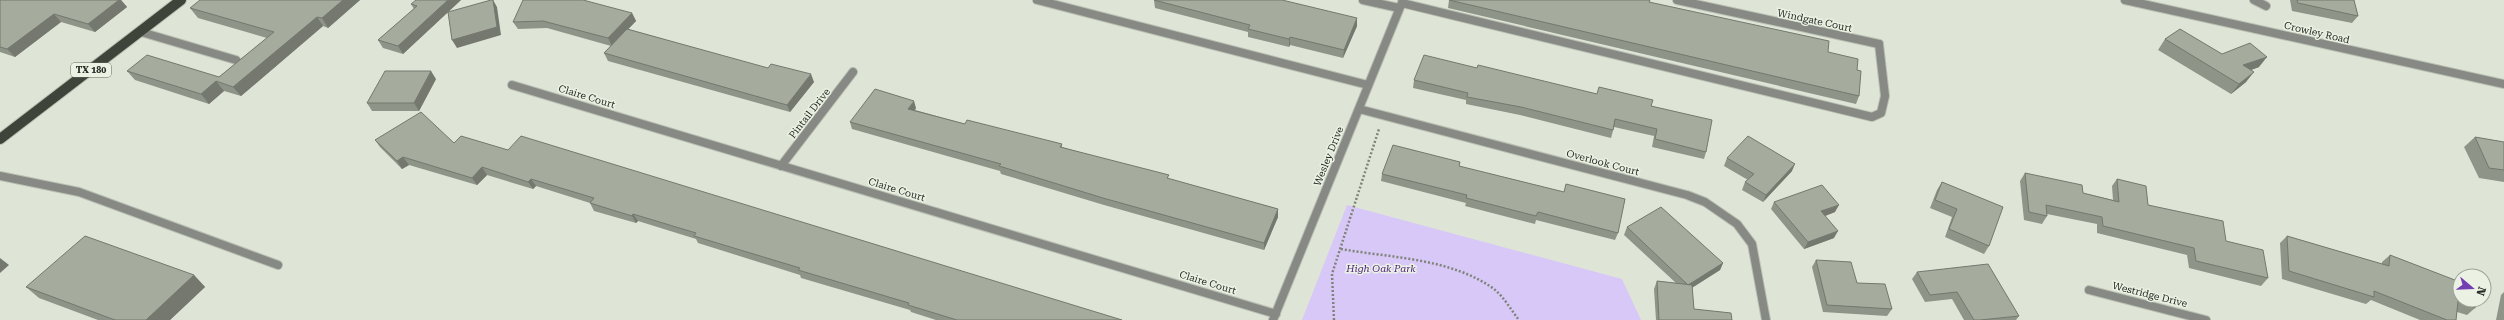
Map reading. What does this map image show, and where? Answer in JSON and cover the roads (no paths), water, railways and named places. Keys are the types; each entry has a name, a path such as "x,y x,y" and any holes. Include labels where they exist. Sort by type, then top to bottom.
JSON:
{"main road":[{"name":"TX 180","path":"0,139 181,0"}],"street":[{"path":"1037,0 1368,85"},
{"path":"1363,0 1401,4"},
{"name":"Windgate Court","path":"1401,4 1872,117 1880,114 1885,96 1879,44 1678,0"},
{"name":"Crowley Road","path":"2125,0 2150,3 2504,84"},
{"path":"2254,0 2266,6"},
{"name":"Wesley Drive","path":"1275,317 1401,4"},
{"path":"140,32 236,60"},
{"name":"Pintail Drive","path":"781,166 853,72"},
{"name":"Claire Court","path":"512,85 1275,317"},
{"name":"Overlook Court","path":"1359,109 1686,195 1705,202 1737,224 1752,244 1766,320"},
{"path":"0,176 79,192 278,265"},
{"name":"Westridge Drive","path":"2089,290 2206,320"}],"park label":[{"name":"High Oak Park","path":"1381,268"}]}
